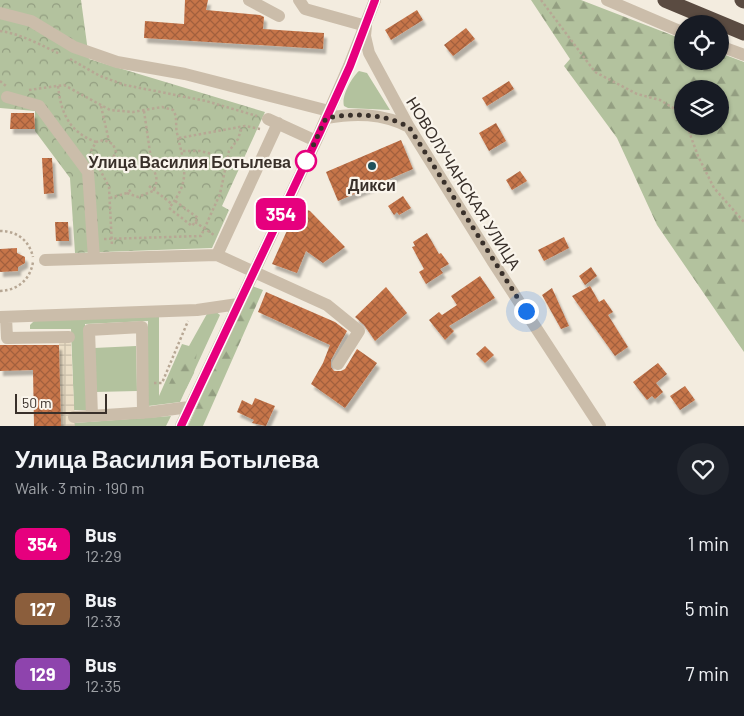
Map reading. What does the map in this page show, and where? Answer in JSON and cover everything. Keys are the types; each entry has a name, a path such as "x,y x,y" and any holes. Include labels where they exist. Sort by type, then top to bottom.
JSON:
{"highway":[{"path":"665,0 744,33"}],"street":[{"path":"249,0 279,16"},
{"path":"299,0 305,9 366,26"},
{"path":"181,426 316,141 350,66 375,0"},
{"path":"607,0 674,29"},
{"path":"0,13 31,21 74,47 117,62 185,74 328,114 362,114 396,120 409,127"},
{"name":"НОВОЛУЧАНСКАЯ УЛИЦА","path":"366,26 366,44 378,74 409,127 493,262 600,426"},
{"path":"729,49 744,55"},
{"path":"350,66 366,66 378,74"},
{"path":"9,93 39,106 88,172 94,258"},
{"path":"217,255 268,123 316,141"},
{"path":"45,260 217,255 254,270 327,305 359,331 338,364"},
{"path":"69,337 7,338 3,317 192,310 238,304"},
{"path":"92,416 89,330 142,327 143,413"},
{"path":"74,417 143,413 189,407"}],"path":[{"path":"541,0 595,72 637,94 660,100 674,108"},
{"path":"0,31 10,32 39,43 100,76 125,85 206,100 268,123"},
{"path":"0,81 9,93"},
{"path":"24,91 58,86 74,89 101,106 124,113 144,111 162,106 173,110 176,114 178,138 183,151 185,176 179,196 169,208 192,226 198,218 175,201"},
{"path":"58,86 61,108 69,123 85,138 96,142 100,140 109,141"},
{"path":"98,162 107,163 113,158 115,148 109,141 101,106"},
{"path":"127,193 143,197 153,190 156,175 150,165 144,111"},
{"path":"178,138 268,123"},
{"path":"93,239 201,236 217,202 229,151 238,139 242,126"},
{"path":"690,135 698,156 714,188 744,222"},
{"path":"96,142 91,151 105,178 110,198 113,258"},
{"path":"183,151 200,151 212,154 224,171"},
{"path":"113,158 130,171"},
{"path":"147,170 150,165"},
{"path":"149,186 172,204"},
{"path":"110,198 127,193 132,189"},
{"path":"195,222 202,228"},
{"path":"0,231 10,232 22,238 31,249 33,263 24,282 11,289 0,290"},
{"path":"142,383 162,382 192,310"}],"green space":[{"path":"0,0 81,0 89,59 265,112 222,206 229,210 212,248 75,253 70,178 35,131 35,111 0,108"},
{"path":"531,0 581,0 674,36 674,70 729,70 729,56 744,62 744,352 657,225 617,138 564,66 570,59"},
{"path":"359,71 367,73 390,110 348,108 344,106 344,97 348,87"},
{"path":"252,286 263,290 203,426 188,426"},
{"path":"215,311 220,315 180,402 148,406 148,321 85,324 87,410 74,410 71,329 30,329 30,325 34,321 159,314 159,396 182,344 189,346 208,312"},
{"path":"136,346 137,391 95,392 94,348"},
{"path":"186,350 197,351 194,373 186,389 178,390 169,384"},
{"path":"171,416 166,426 75,426 74,423"}],"shaded area":[{"path":"59,343 71,343 75,426 61,426"}],"building":[{"path":"185,0 208,0 206,10 260,15 264,17 263,29 324,33 323,49 144,38 145,21 184,24"},
{"path":"417,10 423,20 391,40 385,30"},
{"path":"466,28 475,39 453,56 444,45"},
{"path":"509,81 514,89 487,106 482,98"},
{"path":"11,113 34,113 35,129 10,129"},
{"path":"496,123 506,141 489,151 479,133"},
{"path":"401,140 413,169 338,201 326,172"},
{"path":"42,158 52,158 54,193 44,194"},
{"path":"520,171 527,181 512,190 506,180"},
{"path":"403,196 411,208 399,215 397,212 394,215 388,206"},
{"path":"298,206 310,211 345,247 323,263 306,251 297,273 272,264"},
{"path":"55,222 68,222 69,241 56,241"},
{"path":"427,233 439,254 441,253 449,264 440,269 443,273 426,284 419,272 424,269 412,247 415,246 413,242"},
{"path":"564,237 569,248 544,261 538,250"},
{"path":"17,248 17,253 25,257 25,263 18,267 18,271 0,272 0,249"},
{"path":"591,267 597,276 585,285 579,276"},
{"path":"480,276 495,298 449,326 454,331 445,340 429,320 439,312 442,315 457,305 451,296"},
{"path":"590,286 599,302 604,299 613,312 608,315 628,347 615,356 572,296"},
{"path":"386,287 407,313 375,341 364,325 355,317"},
{"path":"552,288 569,326 561,329 542,295"},
{"path":"266,292 335,322 347,331 331,360 331,367 334,371 345,369 357,349 377,363 345,408 311,384 323,363 330,345 258,312"},
{"path":"0,345 59,345 61,426 34,426 33,370 0,371"},
{"path":"485,346 494,355 485,363 476,354"},
{"path":"658,363 667,374 656,383 663,392 655,399 652,396 647,400 633,382"},
{"path":"685,386 695,400 680,410 670,396"},
{"path":"255,398 275,406 266,426 252,423 254,420 237,412 242,400 252,405"}],"bus line":[{"name":"354","path":"181,426 321,130 350,66 375,0"}],"place":[{"name":"Улица Василия Ботылева","path":"306,161"},
{"name":"Дикси","path":"372,166"}],"route":[{"path":"306,161 326,118 362,114 396,120 409,127 493,262 526,311"}]}
